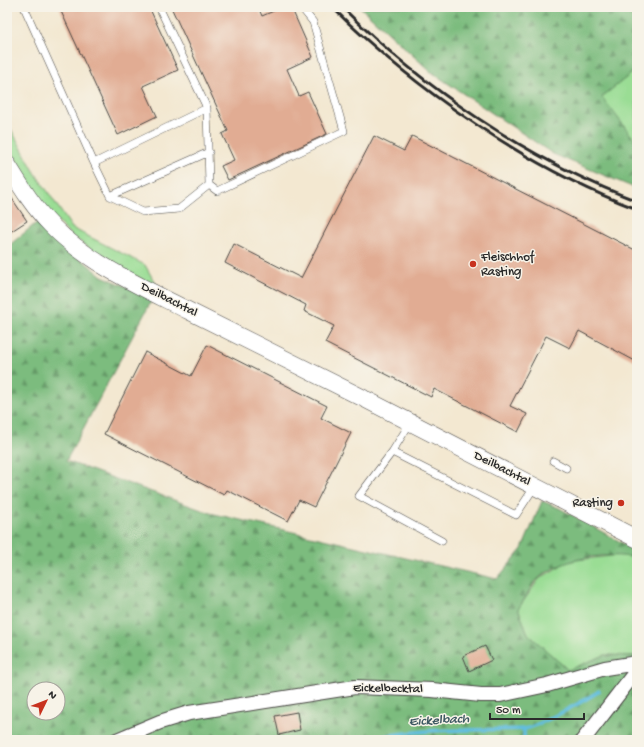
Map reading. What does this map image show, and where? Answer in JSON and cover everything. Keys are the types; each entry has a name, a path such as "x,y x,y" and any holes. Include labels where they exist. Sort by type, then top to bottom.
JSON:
{"street":[{"name":"Deilbachtal","path":"7,164 41,215 65,238 85,254 106,267 152,292 535,485 637,539"},
{"name":"Eickelbecktal","path":"117,740 160,722 189,713 355,687 432,690 481,695 500,695 547,685 605,668 637,663"},
{"path":"583,740 637,670"}],"lane":[{"path":"24,7 110,196 143,212 179,209 209,185"},
{"path":"158,7 207,108 209,185"},
{"path":"209,185 218,191 344,131 313,22 301,7"},
{"path":"94,162 207,108"},
{"path":"110,196 209,152"},
{"path":"410,423 392,452 359,496 442,541"},
{"path":"392,452 516,515 535,485"},
{"path":"553,462 566,468"}],"green space":[{"path":"360,7 617,7 637,15 637,69 602,97 637,143 637,189 553,154 431,72"},
{"path":"637,69 637,143 601,97"},
{"path":"7,122 34,171 72,228 145,265 158,288 109,262 69,234 42,205 7,144"},
{"path":"40,220 61,243 102,276 153,298 66,461 210,513 497,579 522,549 542,501 559,508 637,551 637,558 625,556 599,556 561,565 549,571 536,581 518,609 528,634 568,670 605,655 637,656 637,740 7,740 7,247"},
{"path":"620,555 637,558 637,656 605,655 568,670 528,634 518,609 539,579 568,561"}],"building":[{"path":"59,7 149,7 178,70 143,86 157,116 118,135"},
{"path":"171,7 258,7 262,16 283,7 291,7 313,57 287,69 299,96 308,92 327,134 228,180 221,166 234,160 222,134 228,131"},
{"name":"Fleischhof Rasting","path":"374,136 404,151 412,136 637,251 637,362 579,331 570,348 546,336 510,406 527,414 518,432 434,389 431,397 325,343 334,326 304,311 306,305 225,263 234,244 301,278"},
{"path":"7,191 27,221 7,234"},
{"path":"207,345 327,406 321,418 351,433 314,507 299,500 288,521 227,490 224,495 104,434 145,352 191,376"},
{"path":"485,646 492,660 469,671 463,656"},
{"path":"297,712 300,730 279,735 275,716"}],"waterway":[{"name":"Eickelbach","path":"368,740 424,731 529,728 549,719 599,691"},
{"path":"524,729 524,740"}],"railway":[{"path":"332,7 399,67 474,123 514,149 555,172 596,192 637,209"},
{"path":"342,7 407,66 480,119 557,165 597,185 637,201"}],"place":[{"name":"Fleischhof Rasting","path":"473,264"},
{"name":"Rasting","path":"621,503"}]}
